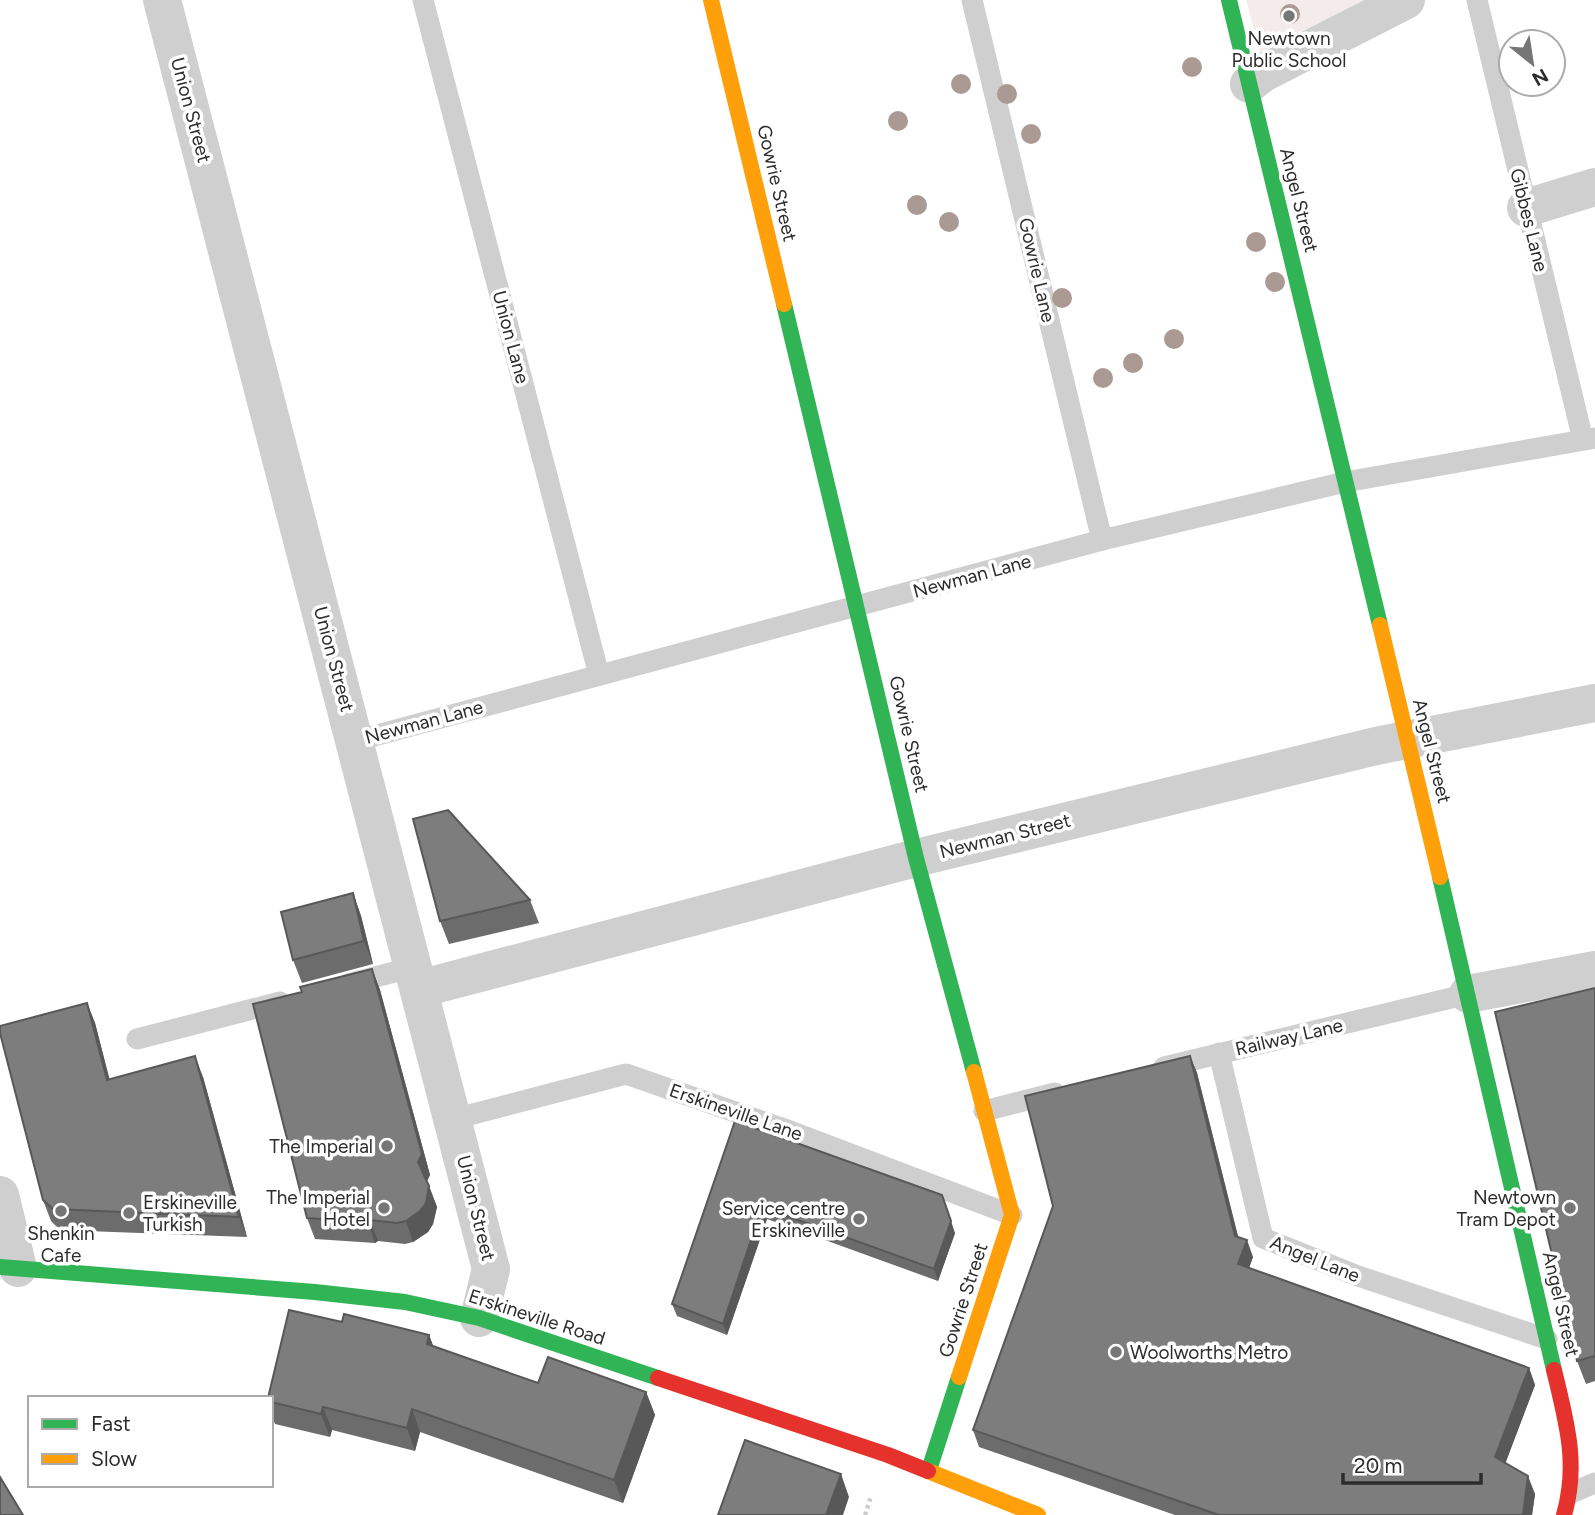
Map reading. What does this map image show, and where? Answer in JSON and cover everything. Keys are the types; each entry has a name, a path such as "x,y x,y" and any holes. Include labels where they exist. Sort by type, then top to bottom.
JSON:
{"street":[{"name":"Union Street","path":"162,0 491,1269 479,1318"},
{"name":"Gowrie Street","path":"711,0 916,858 1012,1215 929,1470"},
{"name":"Angel Street","path":"1229,0 1468,994 1571,1442 1571,1493 1564,1515"},
{"path":"1249,84 1263,73 1406,0"},
{"path":"1526,208 1595,187"},
{"name":"Newman Street","path":"416,978 1407,739 1595,703"},
{"name":"Railway Lane","path":"1468,994 1595,970"},
{"path":"0,1195 9,1268"},
{"name":"Erskineville Road","path":"9,1268 315,1292 405,1302 479,1318 929,1470 1038,1515"}],"lane":[{"name":"Union Lane","path":"422,0 599,675"},
{"name":"Gowrie Lane","path":"972,0 1102,540"},
{"name":"Gibbes Lane","path":"1477,0 1526,208 1589,439"},
{"name":"Newman Lane","path":"355,741 1102,540 1345,482 1589,439"},
{"path":"335,987 416,978"},
{"name":"Railway Lane","path":"1141,1072 1468,994"},
{"path":"137,1039 295,998"},
{"name":"Angel Lane","path":"1219,1053 1263,1238 1358,1276 1548,1339"},
{"name":"Erskineville Lane","path":"454,1119 626,1074 790,1131 1012,1215"},
{"path":"984,1111 1075,1088"},
{"path":"1571,1493 1595,1483"}],"shaded area":[{"path":"1246,0 1375,0 1261,56"}],"building":[{"path":"448,810 530,900 440,921 413,819"},
{"path":"353,893 364,941 293,960 281,912"},
{"path":"372,969 422,1154 418,1162 429,1186 426,1203 406,1221 397,1223 307,1218 253,1004 302,992 300,987"},
{"name":"Newtown Tram Depot","path":"1595,988 1595,1356 1577,1361 1495,1012"},
{"path":"87,1003 107,1080 195,1056 239,1217 53,1209 43,1200 0,1026"},
{"path":"1190,1056 1235,1236 1247,1240 1238,1264 1529,1368 1495,1457 1528,1476 1523,1515 1219,1515 973,1430 1053,1206 1025,1096"},
{"path":"735,1121 942,1195 951,1221 934,1269 762,1207 723,1324 672,1304"},
{"path":"289,1310 342,1322 344,1314 429,1335 427,1344 538,1383 548,1357 646,1392 614,1480 412,1409 407,1428 323,1407 321,1414 273,1402 273,1396 268,1396"},
{"path":"745,1440 841,1474 826,1515 718,1515"},
{"path":"0,1477 23,1515 0,1515"}],"traffic: fast":[{"path":"1229,0 1380,625"},
{"path":"784,304 916,858 974,1072"},
{"path":"1440,877 1554,1370"},
{"path":"0,1267 315,1292 405,1302 479,1318 658,1378"},
{"path":"929,1470 959,1377"}],"traffic: slow":[{"path":"711,0 784,304"},
{"path":"1380,625 1440,877"},
{"path":"959,1377 1012,1215 974,1072"},
{"path":"928,1471 1038,1515"}],"traffic: jam":[{"path":"1554,1370 1571,1460 1564,1515"},
{"path":"658,1378 888,1455 928,1471"}],"place":[{"name":"Newtown Public School","path":"1289,16"},
{"name":"The Imperial","path":"387,1146"},
{"name":"The Imperial Hotel","path":"384,1208"},
{"name":"Newtown Tram Depot","path":"1570,1208"},
{"name":"Shenkin Cafe","path":"61,1211"},
{"name":"Erskineville Turkish","path":"129,1213"},
{"name":"Service centre Erskineville","path":"859,1219"},
{"name":"Woolworths Metro","path":"1116,1352"}]}
